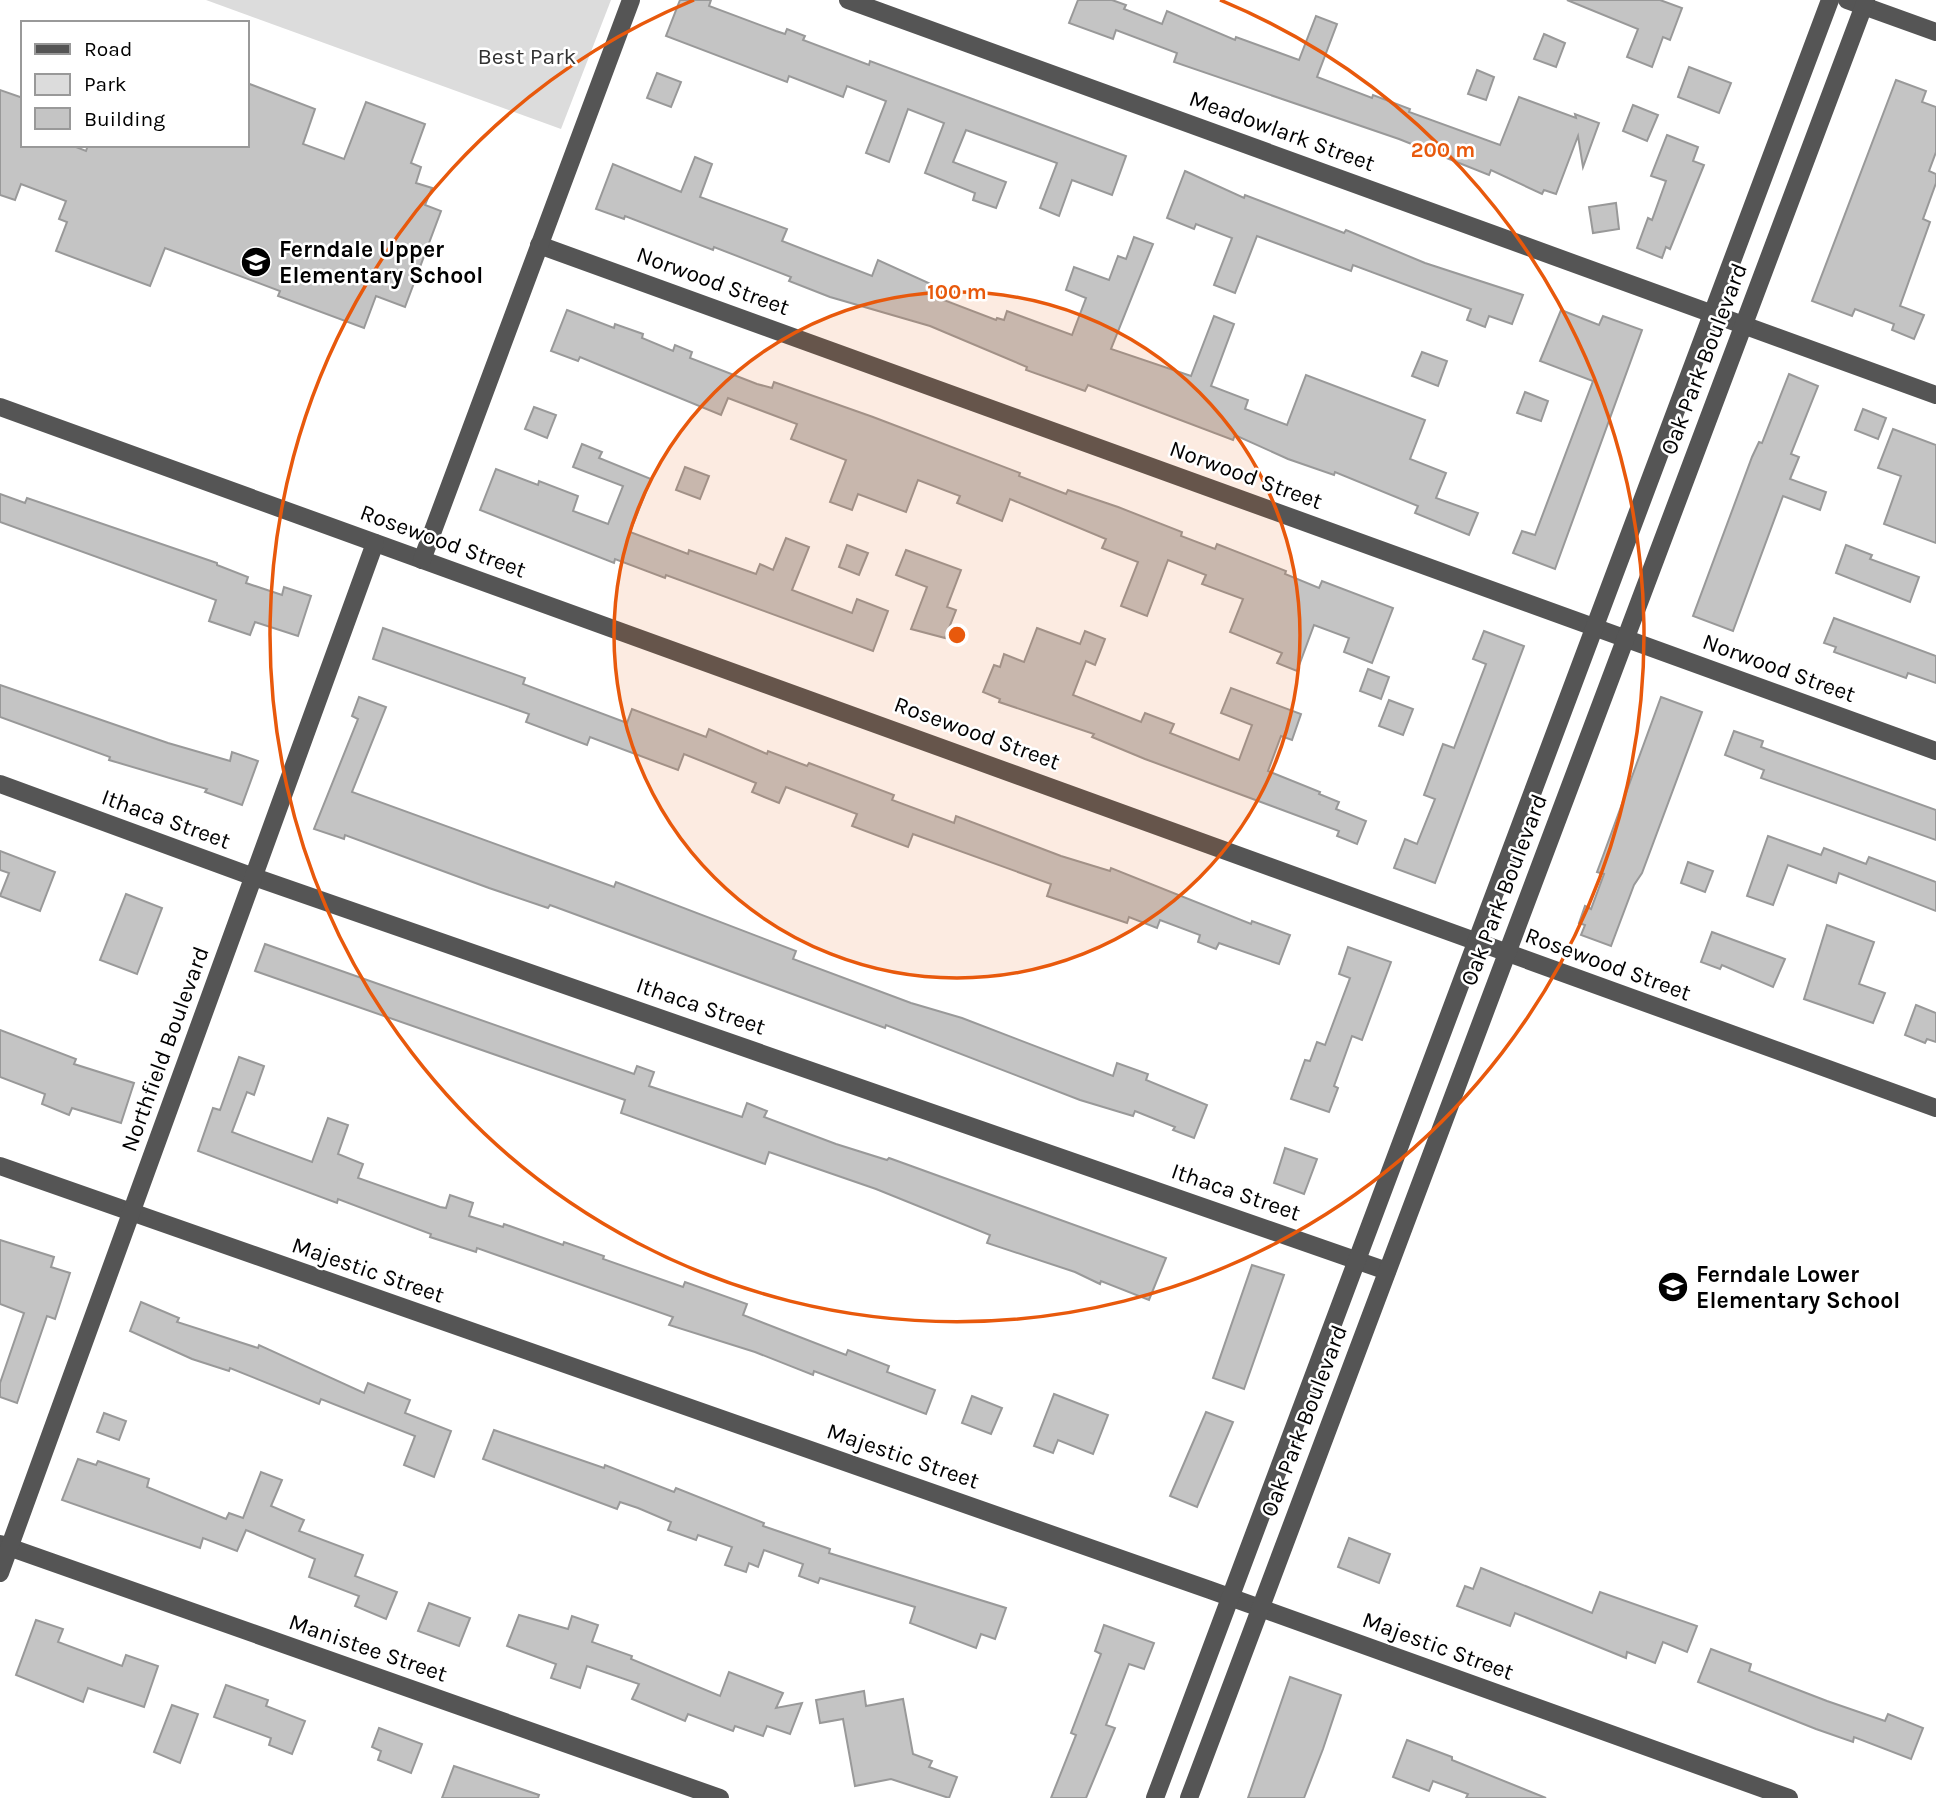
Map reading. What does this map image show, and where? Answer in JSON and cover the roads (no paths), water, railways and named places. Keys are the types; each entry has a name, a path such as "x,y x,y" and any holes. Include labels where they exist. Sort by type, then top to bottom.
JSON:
{"street":[{"path":"422,559 631,0"},
{"name":"Meadowlark Street","path":"848,0 1936,395"},
{"name":"Oak Park Boulevard","path":"1155,1798 1830,0"},
{"path":"1859,2 1936,32"},
{"name":"Oak Park Boulevard","path":"1189,1798 1743,325 1859,2"},
{"name":"Norwood Street","path":"539,245 1936,751"},
{"name":"Rosewood Street","path":"0,407 1936,1108"},
{"name":"Northfield Boulevard","path":"0,1573 5,1546 131,1213 375,543"},
{"name":"Ithaca Street","path":"0,784 254,877 1387,1271"},
{"name":"Majestic Street","path":"0,1166 1230,1597 1789,1798"},
{"name":"Manistee Street","path":"5,1546 720,1798"}],"place":[{"name":"Ferndale Upper Elementary School","path":"256,262"},
{"name":"Ferndale Lower Elementary School","path":"1673,1287"}],"park label":[{"name":"Best Park","path":"527,56"}]}
